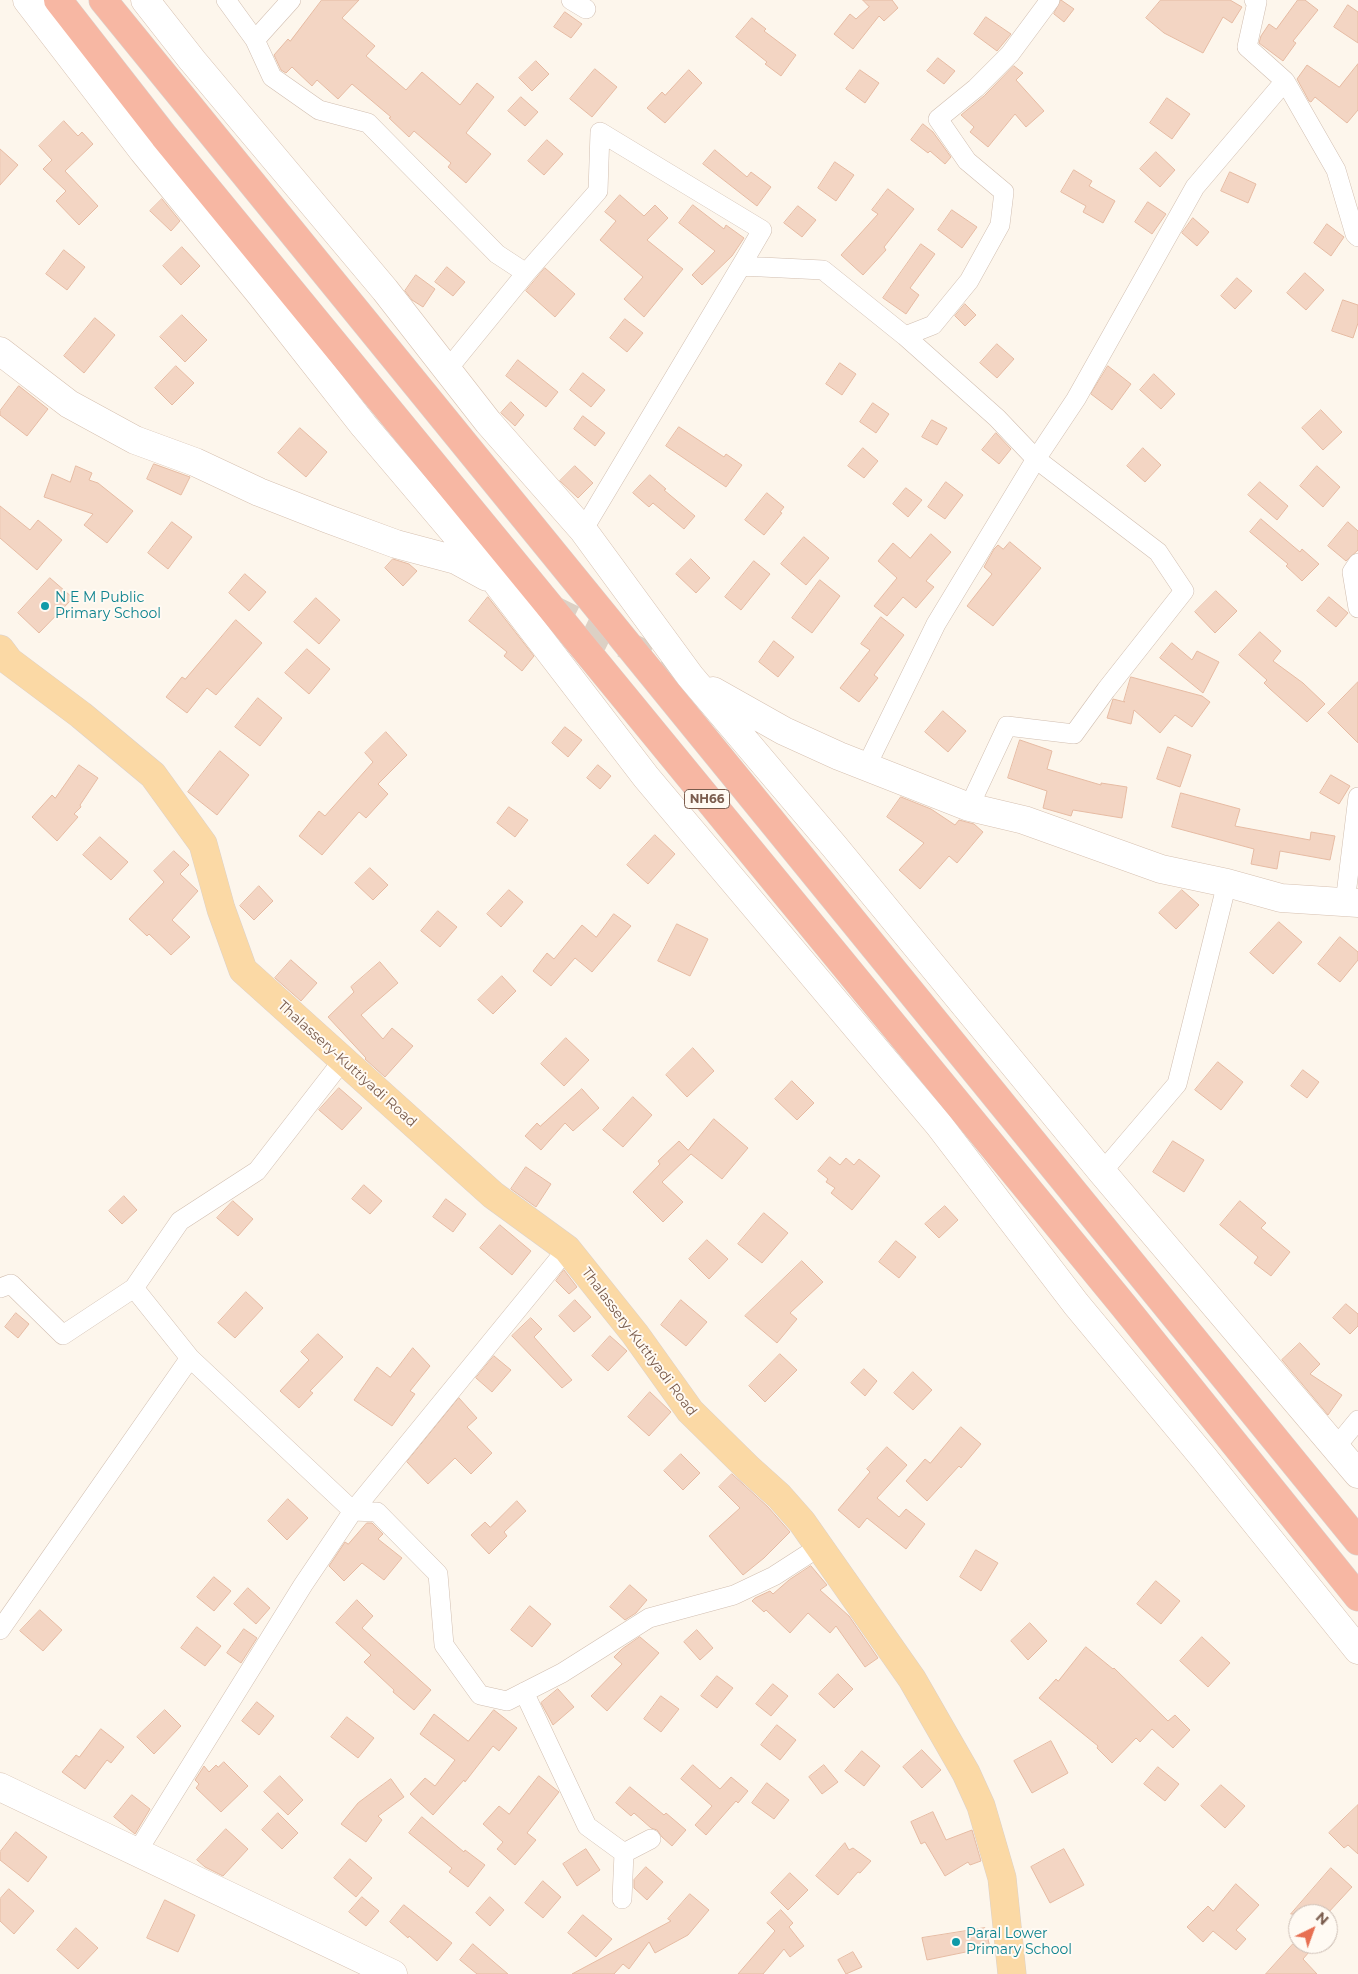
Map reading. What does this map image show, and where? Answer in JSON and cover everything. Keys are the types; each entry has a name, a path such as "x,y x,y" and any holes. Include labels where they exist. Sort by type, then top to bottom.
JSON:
{"highway":[{"name":"NH66","path":"58,0 164,136 1123,1305 1358,1597"},
{"name":"NH66","path":"103,0 1358,1541"}],"main road":[{"name":"Thalassery-Kuttiyadi Road","path":"0,650 9,661 81,715 153,775 203,844 221,909 243,970 493,1195 567,1249 636,1334 690,1412 748,1470 779,1496 802,1522 912,1679 958,1758 981,1806 1002,1878 1012,1974"}],"street":[{"path":"27,0 143,151 261,295 364,426 497,583 646,778 939,1125 1076,1304 1204,1458 1358,1650"},
{"path":"145,0 192,60 386,290 488,422 583,530 690,676 834,846 1102,1172 1358,1474"},
{"path":"226,0 256,40 272,77 318,110 368,124 497,254 526,273"},
{"path":"256,40 290,0"},
{"path":"905,336 933,325 969,281 1000,225 1004,192 967,161 938,120 976,88 1010,54 1050,0"},
{"path":"1254,0 1257,2 1247,47 1285,81 1336,170 1355,234 1358,237"},
{"path":"866,767 936,624 1036,459 1076,399 1195,187 1285,81"},
{"path":"447,370 526,273 598,191 600,132 762,230 583,530"},
{"path":"741,266 823,270 905,336 997,418 1036,459 1158,552 1184,591 1074,734 1007,726 969,807"},
{"path":"0,351 69,404 135,440 195,462 259,492 396,544 456,560 497,583"},
{"path":"1358,563 1352,572 1358,608"},
{"path":"690,676 731,703 784,731 866,767 969,807 1024,820 1161,869 1228,883 1281,898 1352,903 1358,797"},
{"path":"1102,1172 1178,1084 1228,883"},
{"path":"0,1288 11,1284 63,1335 134,1288 180,1221 257,1171 343,1060"},
{"path":"137,1852 303,1585 354,1511 567,1249"},
{"path":"134,1288 190,1358 354,1511 376,1512 438,1574 444,1645 480,1695 508,1701 562,1673 649,1618 734,1595 774,1576 819,1546"},
{"path":"0,1630 190,1358"},
{"path":"1335,1448 1358,1420"},
{"path":"524,1692 587,1826 624,1853"},
{"path":"0,1787 393,1974"},
{"path":"624,1853 651,1839"},
{"path":"622,1899 624,1853"}],"building":[{"path":"322,0 359,0 342,18 375,46 366,56 406,90 422,72 460,105 477,83 494,97 466,133 491,154 466,183 448,167 451,163 414,131 409,137 389,118 391,117 352,84 338,99 317,80 312,86 292,67 286,73 281,70 274,55 288,39 290,41"},
{"path":"863,0 892,0 898,8 884,21 879,16 853,49 834,34 850,14 856,19 869,7"},
{"path":"1061,0 1074,9 1064,22 1054,14"},
{"path":"1161,0 1230,0 1242,7 1232,23 1223,17 1203,53 1164,33 1146,18"},
{"path":"1298,0 1305,0 1318,10 1293,41 1296,43 1283,61 1259,43 1269,24 1276,29"},
{"path":"1348,5 1358,12 1358,43 1334,27"},
{"path":"565,12 582,24 571,38 554,27"},
{"path":"986,17 1011,34 997,51 974,34"},
{"path":"752,18 766,29 764,31 796,55 781,76 736,37"},
{"path":"938,58 955,71 944,84 927,71"},
{"path":"536,61 549,74 532,91 519,78"},
{"path":"1358,64 1358,110 1347,123 1315,97 1311,102 1309,101 1297,79 1307,65 1339,87"},
{"path":"1014,66 1023,73 1016,80 1044,111 1026,127 1015,114 988,147 970,132 974,127 961,115 984,96"},
{"path":"595,69 617,87 592,117 570,99"},
{"path":"689,70 702,83 665,123 647,108 662,92 665,95"},
{"path":"860,70 879,83 865,103 846,89"},
{"path":"521,97 538,112 525,126 508,111"},
{"path":"1167,98 1190,114 1172,139 1150,123"},
{"path":"64,121 78,136 82,132 93,144 65,171 98,206 79,225 56,201 66,191 43,169 52,160 39,146"},
{"path":"923,124 933,132 951,157 945,164 930,151 928,153 911,140"},
{"path":"547,140 563,154 544,175 528,161"},
{"path":"0,149 18,165 0,185"},
{"path":"715,150 747,177 751,172 771,187 757,206 703,164"},
{"path":"1156,152 1175,170 1160,187 1140,169"},
{"path":"835,162 854,175 836,201 818,188"},
{"path":"1074,170 1092,181 1089,186 1115,201 1103,223 1083,212 1086,206 1061,192"},
{"path":"1230,172 1256,184 1248,203 1221,191"},
{"path":"888,189 914,209 884,247 886,250 863,275 841,255 878,214 872,210"},
{"path":"620,195 644,216 655,205 668,218 647,240 683,269 644,317 624,299 643,277 600,240 616,221 605,212"},
{"path":"162,199 180,221 171,231 150,211"},
{"path":"1148,202 1166,214 1152,234 1135,222"},
{"path":"693,205 724,229 726,225 744,238 732,256 702,285 692,275 715,251 679,223"},
{"path":"798,206 816,220 802,237 784,223"},
{"path":"952,210 977,227 962,248 938,230"},
{"path":"1193,218 1209,232 1197,246 1182,233"},
{"path":"1327,224 1344,237 1331,256 1314,243"},
{"path":"921,244 935,254 910,288 919,295 906,314 883,298"},
{"path":"182,247 200,266 181,285 163,266"},
{"path":"64,250 85,267 67,290 46,274"},
{"path":"447,267 465,282 453,296 435,282"},
{"path":"545,268 575,294 555,317 526,291"},
{"path":"1305,273 1324,290 1306,310 1287,293"},
{"path":"416,275 435,289 423,307 412,300 405,291"},
{"path":"1237,278 1252,291 1235,309 1221,296"},
{"path":"1343,300 1358,305 1358,323 1353,338 1332,331"},
{"path":"965,304 976,315 965,326 955,316"},
{"path":"182,315 207,340 185,362 160,337"},
{"path":"95,318 115,335 84,373 64,356"},
{"path":"625,319 643,333 627,352 610,338"},
{"path":"997,344 1014,359 997,378 980,363"},
{"path":"518,360 558,392 546,407 506,376"},
{"path":"840,363 856,374 842,395 826,384"},
{"path":"176,366 194,383 172,405 155,388"},
{"path":"1108,366 1131,384 1112,410 1091,394"},
{"path":"583,373 605,390 591,407 570,390"},
{"path":"1154,374 1175,394 1161,409 1140,390"},
{"path":"19,386 48,409 27,436 0,415 0,411"},
{"path":"511,402 524,415 515,426 501,413"},
{"path":"873,403 889,414 876,433 860,422"},
{"path":"1321,410 1342,432 1323,450 1302,428"},
{"path":"583,416 605,433 595,446 574,429"},
{"path":"932,420 947,428 937,445 922,437"},
{"path":"679,427 724,457 726,454 742,465 726,487 666,446"},
{"path":"300,428 327,452 306,477 278,453"},
{"path":"996,433 1011,449 999,464 982,450"},
{"path":"863,448 878,461 864,478 848,466"},
{"path":"1143,448 1161,465 1145,482 1127,466"},
{"path":"154,464 190,477 181,495 147,479"},
{"path":"76,466 92,473 89,480 98,483 133,511 107,543 84,525 93,514 44,497 52,474 70,482"},
{"path":"575,466 593,483 578,498 560,481"},
{"path":"1317,466 1340,487 1323,507 1300,486"},
{"path":"650,475 666,489 664,490 695,516 684,529 653,503 649,507 633,493"},
{"path":"946,482 963,495 945,519 928,507"},
{"path":"1260,482 1288,506 1277,520 1248,495"},
{"path":"906,488 922,500 908,517 893,504"},
{"path":"767,493 784,507 780,512 782,513 764,535 745,520"},
{"path":"0,506 30,530 38,520 62,540 37,570 0,538"},
{"path":"1261,519 1300,552 1302,549 1319,564 1302,581 1286,566 1288,564 1250,532"},
{"path":"172,522 192,537 168,569 148,553"},
{"path":"1348,522 1358,531 1358,550 1346,561 1328,546"},
{"path":"931,534 951,552 926,581 934,587 916,608 903,597 887,616 874,606 897,578 878,561 893,543 910,558"},
{"path":"804,537 829,558 806,585 781,564"},
{"path":"1010,542 1041,568 993,626 967,606 992,574 984,567 994,549 998,545 1003,549"},
{"path":"393,559 409,564 417,571 403,586 385,568"},
{"path":"691,559 710,578 696,593 676,574"},
{"path":"754,561 770,574 741,610 725,597"},
{"path":"245,574 266,592 249,611 229,593"},
{"name":"N E M Public Primary School","path":"50,578 73,598 39,633 18,613"},
{"path":"820,580 840,596 812,633 792,618"},
{"path":"1216,591 1237,611 1215,633 1195,612"},
{"path":"488,597 534,656 522,671 504,656 507,652 469,621"},
{"path":"1329,597 1348,613 1336,627 1317,611"},
{"path":"316,598 340,620 319,644 294,622"},
{"path":"881,617 904,635 874,675 878,678 859,702 840,688 870,650 861,644"},
{"path":"236,620 262,643 216,695 207,688 187,713 166,697 182,677 185,679"},
{"path":"1260,632 1281,651 1273,661 1303,683 1325,704 1307,722 1270,689 1264,683 1267,680 1239,655"},
{"path":"774,641 794,657 778,677 759,662"},
{"path":"1172,643 1192,660 1197,651 1219,662 1203,693 1160,658"},
{"path":"307,649 330,669 309,694 285,673"},
{"path":"1131,677 1202,696 1210,702 1192,727 1175,715 1160,733 1134,710 1131,724 1107,718 1113,699 1125,702"},
{"path":"1358,682 1358,743 1328,713"},
{"path":"258,698 282,718 260,746 235,727"},
{"path":"943,711 966,731 948,752 925,732"},
{"path":"565,727 582,740 568,757 552,743"},
{"path":"386,732 407,755 378,784 388,794 366,818 359,812 322,855 299,836 319,811 325,816 373,762 365,753"},
{"path":"1020,740 1052,751 1047,769 1101,785 1101,783 1127,787 1122,818 1073,810 1071,816 1043,808 1047,791 1008,778"},
{"path":"1168,747 1191,755 1180,787 1157,779"},
{"path":"220,751 249,775 217,815 188,792"},
{"path":"79,765 98,778 80,805 81,807 74,814 78,817 57,841 32,817 52,795 55,798"},
{"path":"598,765 611,776 600,789 587,778"},
{"path":"1331,775 1350,786 1339,804 1320,793"},
{"path":"1181,793 1240,809 1235,826 1310,840 1311,832 1335,836 1330,860 1280,851 1277,869 1251,864 1254,849 1172,827"},
{"path":"901,797 931,809 955,825 959,820 974,824 983,832 957,863 949,856 920,889 899,870 924,843 887,817"},
{"path":"509,807 528,820 515,837 497,823"},
{"path":"655,835 675,854 648,884 627,865"},
{"path":"100,837 128,862 111,880 83,855"},
{"path":"174,851 189,865 180,874 198,891 172,920 190,937 171,955 149,934 147,936 129,919 164,882 154,871"},
{"path":"370,868 388,885 373,900 355,883"},
{"path":"259,886 273,901 254,920 240,906"},
{"path":"509,890 523,902 501,927 487,914"},
{"path":"1182,890 1199,905 1176,929 1159,913"},
{"path":"438,911 457,927 440,947 421,931"},
{"path":"614,914 631,926 592,972 575,958 551,986 533,971 547,953 554,959 582,925 596,937"},
{"path":"1279,922 1302,942 1273,974 1250,953"},
{"path":"677,924 708,939 690,976 658,961"},
{"path":"1340,937 1358,952 1358,960 1340,982 1318,964"},
{"path":"291,960 317,983 301,1001 275,978"},
{"path":"380,962 398,983 361,1015 383,1039 392,1028 413,1046 385,1077 365,1059 328,1017 354,992 351,987"},
{"path":"502,976 516,991 493,1014 478,1000"},
{"path":"566,1038 589,1060 564,1086 541,1064"},
{"path":"693,1048 714,1071 687,1097 666,1075"},
{"path":"1218,1062 1243,1082 1221,1110 1195,1090"},
{"path":"1303,1070 1319,1082 1307,1098 1291,1086"},
{"path":"792,1081 814,1103 797,1120 775,1099"},
{"path":"339,1088 362,1108 342,1130 319,1110"},
{"path":"582,1089 599,1108 573,1131 565,1123 541,1150 525,1136 537,1123 540,1126"},
{"path":"633,1097 652,1115 623,1147 603,1130"},
{"path":"714,1119 748,1148 722,1179 691,1154 662,1182 683,1202 663,1222 633,1192 660,1164 658,1161 679,1141 688,1150"},
{"path":"1173,1141 1204,1160 1184,1192 1153,1172"},
{"path":"830,1157 840,1165 846,1158 854,1165 859,1159 880,1176 852,1210 831,1193 835,1188 826,1182 828,1179 818,1171"},
{"path":"526,1167 551,1184 536,1207 511,1189"},
{"path":"364,1185 382,1201 370,1214 352,1199"},
{"path":"124,1196 137,1210 122,1224 109,1211"},
{"path":"446,1199 466,1214 453,1232 433,1217"},
{"path":"233,1201 253,1219 238,1236 217,1218"},
{"path":"1240,1201 1266,1223 1261,1228 1290,1252 1271,1276 1254,1263 1258,1257 1220,1225"},
{"path":"945,1206 958,1220 939,1238 925,1224"},
{"path":"764,1213 788,1233 762,1263 738,1244"},
{"path":"500,1225 531,1251 512,1275 480,1248"},
{"path":"707,1240 728,1259 709,1279 689,1259"},
{"path":"896,1241 916,1257 899,1278 879,1262"},
{"path":"802,1261 823,1282 790,1313 797,1319 777,1343 745,1316"},
{"path":"564,1270 577,1287 569,1294 556,1281"},
{"path":"246,1292 263,1308 235,1338 218,1323"},
{"path":"575,1300 591,1317 574,1332 559,1316"},
{"path":"681,1300 707,1322 686,1346 661,1325"},
{"path":"1346,1304 1358,1314 1358,1326 1350,1334 1333,1318"},
{"path":"16,1313 29,1324 18,1338 5,1327"},
{"path":"531,1318 542,1329 534,1337 572,1380 562,1388 512,1336"},
{"path":"318,1334 343,1357 310,1391 313,1393 299,1408 280,1391 309,1360 301,1352"},
{"path":"610,1336 627,1351 608,1371 592,1356"},
{"path":"1300,1343 1320,1364 1310,1374 1342,1395 1328,1415 1282,1360"},
{"path":"413,1348 430,1366 410,1391 415,1394 392,1426 354,1400 377,1367 390,1377"},
{"path":"780,1354 797,1370 765,1402 749,1386"},
{"path":"494,1356 511,1370 492,1392 476,1378"},
{"path":"864,1369 877,1381 865,1396 851,1383"},
{"path":"913,1372 932,1390 913,1410 894,1393"},
{"path":"650,1392 671,1412 649,1436 628,1417"},
{"path":"459,1398 477,1418 467,1427 492,1453 471,1474 455,1458 428,1484 407,1462"},
{"path":"961,1427 981,1444 961,1468 959,1466 927,1501 906,1481 925,1459 930,1463"},
{"path":"887,1447 907,1465 877,1498 899,1517 906,1509 925,1524 906,1549 867,1518 859,1528 838,1510 870,1472 867,1469"},
{"path":"681,1454 700,1473 683,1490 664,1471"},
{"path":"732,1474 768,1507 790,1532 764,1558 743,1575 709,1536 740,1508 719,1487"},
{"path":"288,1499 308,1518 287,1540 268,1521"},
{"path":"517,1501 526,1511 504,1532 507,1536 489,1554 471,1535 485,1522 490,1527"},
{"path":"367,1523 372,1523 383,1534 378,1539 402,1558 384,1580 362,1563 344,1581 329,1566 345,1542 348,1544"},
{"path":"976,1550 998,1563 981,1591 960,1577"},
{"path":"811,1566 827,1585 820,1590 849,1616 878,1658 865,1667 836,1626 830,1633 808,1613 790,1633 766,1610 764,1612 752,1601 770,1591 773,1594 789,1580"},
{"path":"214,1577 231,1591 214,1611 197,1597"},
{"path":"1156,1581 1180,1601 1161,1624 1137,1604"},
{"path":"630,1585 647,1600 636,1613 625,1620 610,1607"},
{"path":"248,1588 270,1608 256,1624 234,1604"},
{"path":"357,1600 373,1616 362,1628 431,1690 414,1710 393,1692 394,1690 364,1662 371,1655 336,1623"},
{"path":"530,1606 551,1624 532,1647 511,1630"},
{"path":"40,1610 62,1630 43,1651 20,1631"},
{"path":"1030,1623 1047,1641 1028,1660 1011,1641"},
{"path":"197,1627 221,1646 205,1666 181,1648"},
{"path":"244,1629 257,1638 241,1663 227,1653"},
{"path":"697,1630 713,1648 700,1660 684,1642"},
{"path":"640,1637 659,1653 607,1711 591,1696 622,1664 614,1657"},
{"path":"1202,1637 1230,1663 1208,1687 1180,1661"},
{"path":"1086,1647 1114,1668 1168,1721 1175,1715 1190,1730 1173,1748 1152,1729 1140,1742 1136,1738 1112,1763 1097,1748 1098,1746 1039,1698 1056,1679 1058,1681"},
{"path":"838,1674 853,1689 834,1708 819,1694"},
{"path":"717,1676 733,1688 717,1708 701,1696"},
{"path":"773,1684 788,1696 771,1716 756,1704"},
{"path":"558,1689 574,1707 553,1725 541,1703"},
{"path":"661,1696 679,1709 661,1732 644,1719"},
{"path":"257,1702 274,1716 259,1735 242,1721"},
{"path":"165,1710 181,1726 154,1754 137,1737"},
{"path":"494,1710 517,1728 499,1751 493,1746 465,1782 464,1780 433,1815 410,1794 425,1778 435,1786 455,1760 420,1734 434,1714 468,1741"},
{"path":"347,1717 374,1738 358,1758 331,1737"},
{"path":"777,1725 796,1740 780,1760 761,1745"},
{"path":"101,1729 124,1747 111,1763 107,1760 85,1789 62,1772 76,1755 79,1757"},
{"path":"1051,1741 1068,1773 1032,1793 1014,1761"},
{"path":"922,1750 941,1770 922,1788 903,1767"},
{"path":"862,1751 880,1766 864,1786 845,1771"},
{"path":"224,1762 248,1786 221,1812 196,1788 199,1784 195,1780 204,1766 209,1772 216,1765 218,1767"},
{"path":"693,1765 720,1789 731,1777 748,1791 738,1803 736,1801 706,1835 695,1825 712,1806 681,1779"},
{"path":"824,1765 838,1782 822,1794 809,1777"},
{"path":"1158,1767 1179,1784 1165,1801 1144,1784"},
{"path":"280,1776 303,1800 288,1815 264,1792"},
{"path":"539,1776 559,1792 527,1833 536,1840 515,1865 497,1849 503,1842 483,1824 499,1806 509,1814"},
{"path":"391,1779 404,1797 378,1816 382,1820 366,1842 341,1824 358,1803"},
{"path":"767,1783 789,1800 774,1819 752,1803"},
{"path":"1221,1785 1245,1806 1225,1828 1201,1806"},
{"path":"630,1787 664,1815 666,1813 686,1830 672,1846 657,1830 651,1828 634,1813 631,1816 616,1803"},
{"path":"132,1795 150,1809 135,1834 114,1817"},
{"path":"1358,1805 1358,1854 1348,1845 1344,1848 1329,1833"},
{"path":"933,1812 946,1840 972,1830 981,1861 970,1865 968,1862 945,1876 925,1842 921,1844 911,1822"},
{"path":"278,1813 298,1833 282,1849 262,1830"},
{"path":"422,1817 464,1852 465,1850 485,1865 468,1887 449,1872 452,1868 409,1833"},
{"path":"226,1829 248,1849 223,1876 205,1867 197,1860"},
{"path":"16,1832 47,1857 28,1882 0,1860 0,1852"},
{"path":"845,1843 849,1850 853,1848 871,1861 860,1873 858,1872 838,1895 816,1876"},
{"path":"586,1849 600,1870 577,1886 563,1864"},
{"path":"1064,1849 1084,1885 1050,1903 1031,1867"},
{"path":"350,1859 372,1878 356,1897 334,1878"},
{"path":"646,1867 663,1882 647,1900 634,1888 634,1880"},
{"path":"1331,1868 1352,1887 1336,1904 1300,1904"},
{"path":"790,1873 808,1890 788,1910 771,1893"},
{"path":"543,1881 561,1897 543,1918 525,1903"},
{"path":"1236,1884 1259,1905 1236,1930 1246,1939 1236,1950 1213,1931 1203,1942 1187,1927 1208,1906 1213,1911"},
{"path":"9,1889 34,1911 14,1934 0,1921 0,1899"},
{"path":"690,1894 709,1910 688,1935 655,1953 649,1942 629,1969 623,1964 614,1974 572,1974 671,1921 668,1919"},
{"path":"362,1897 379,1911 366,1926 349,1912"},
{"path":"490,1897 504,1910 490,1926 476,1913"},
{"path":"165,1900 195,1915 178,1952 147,1938"},
{"path":"404,1905 452,1943 437,1961 390,1922"},
{"path":"781,1910 793,1923 789,1927 804,1946 790,1957 784,1949 763,1974 738,1974 775,1931 767,1923"},
{"path":"583,1915 612,1939 596,1957 568,1933"},
{"path":"76,1928 98,1948 78,1969 57,1950"},
{"name":"Paral Lower Primary School","path":"985,1928 990,1947 927,1960 922,1938"},
{"path":"473,1944 508,1974 477,1974 460,1960"},
{"path":"1288,1950 1288,1954 1307,1954 1303,1959 1317,1974 1266,1974"},
{"path":"853,1952 862,1967 846,1974 838,1960"}],"tunnel":[{"path":"548,607 690,676"}],"place":[{"name":"N E M Public Primary School","path":"45,606"},
{"name":"Paral Lower Primary School","path":"956,1942"}]}
